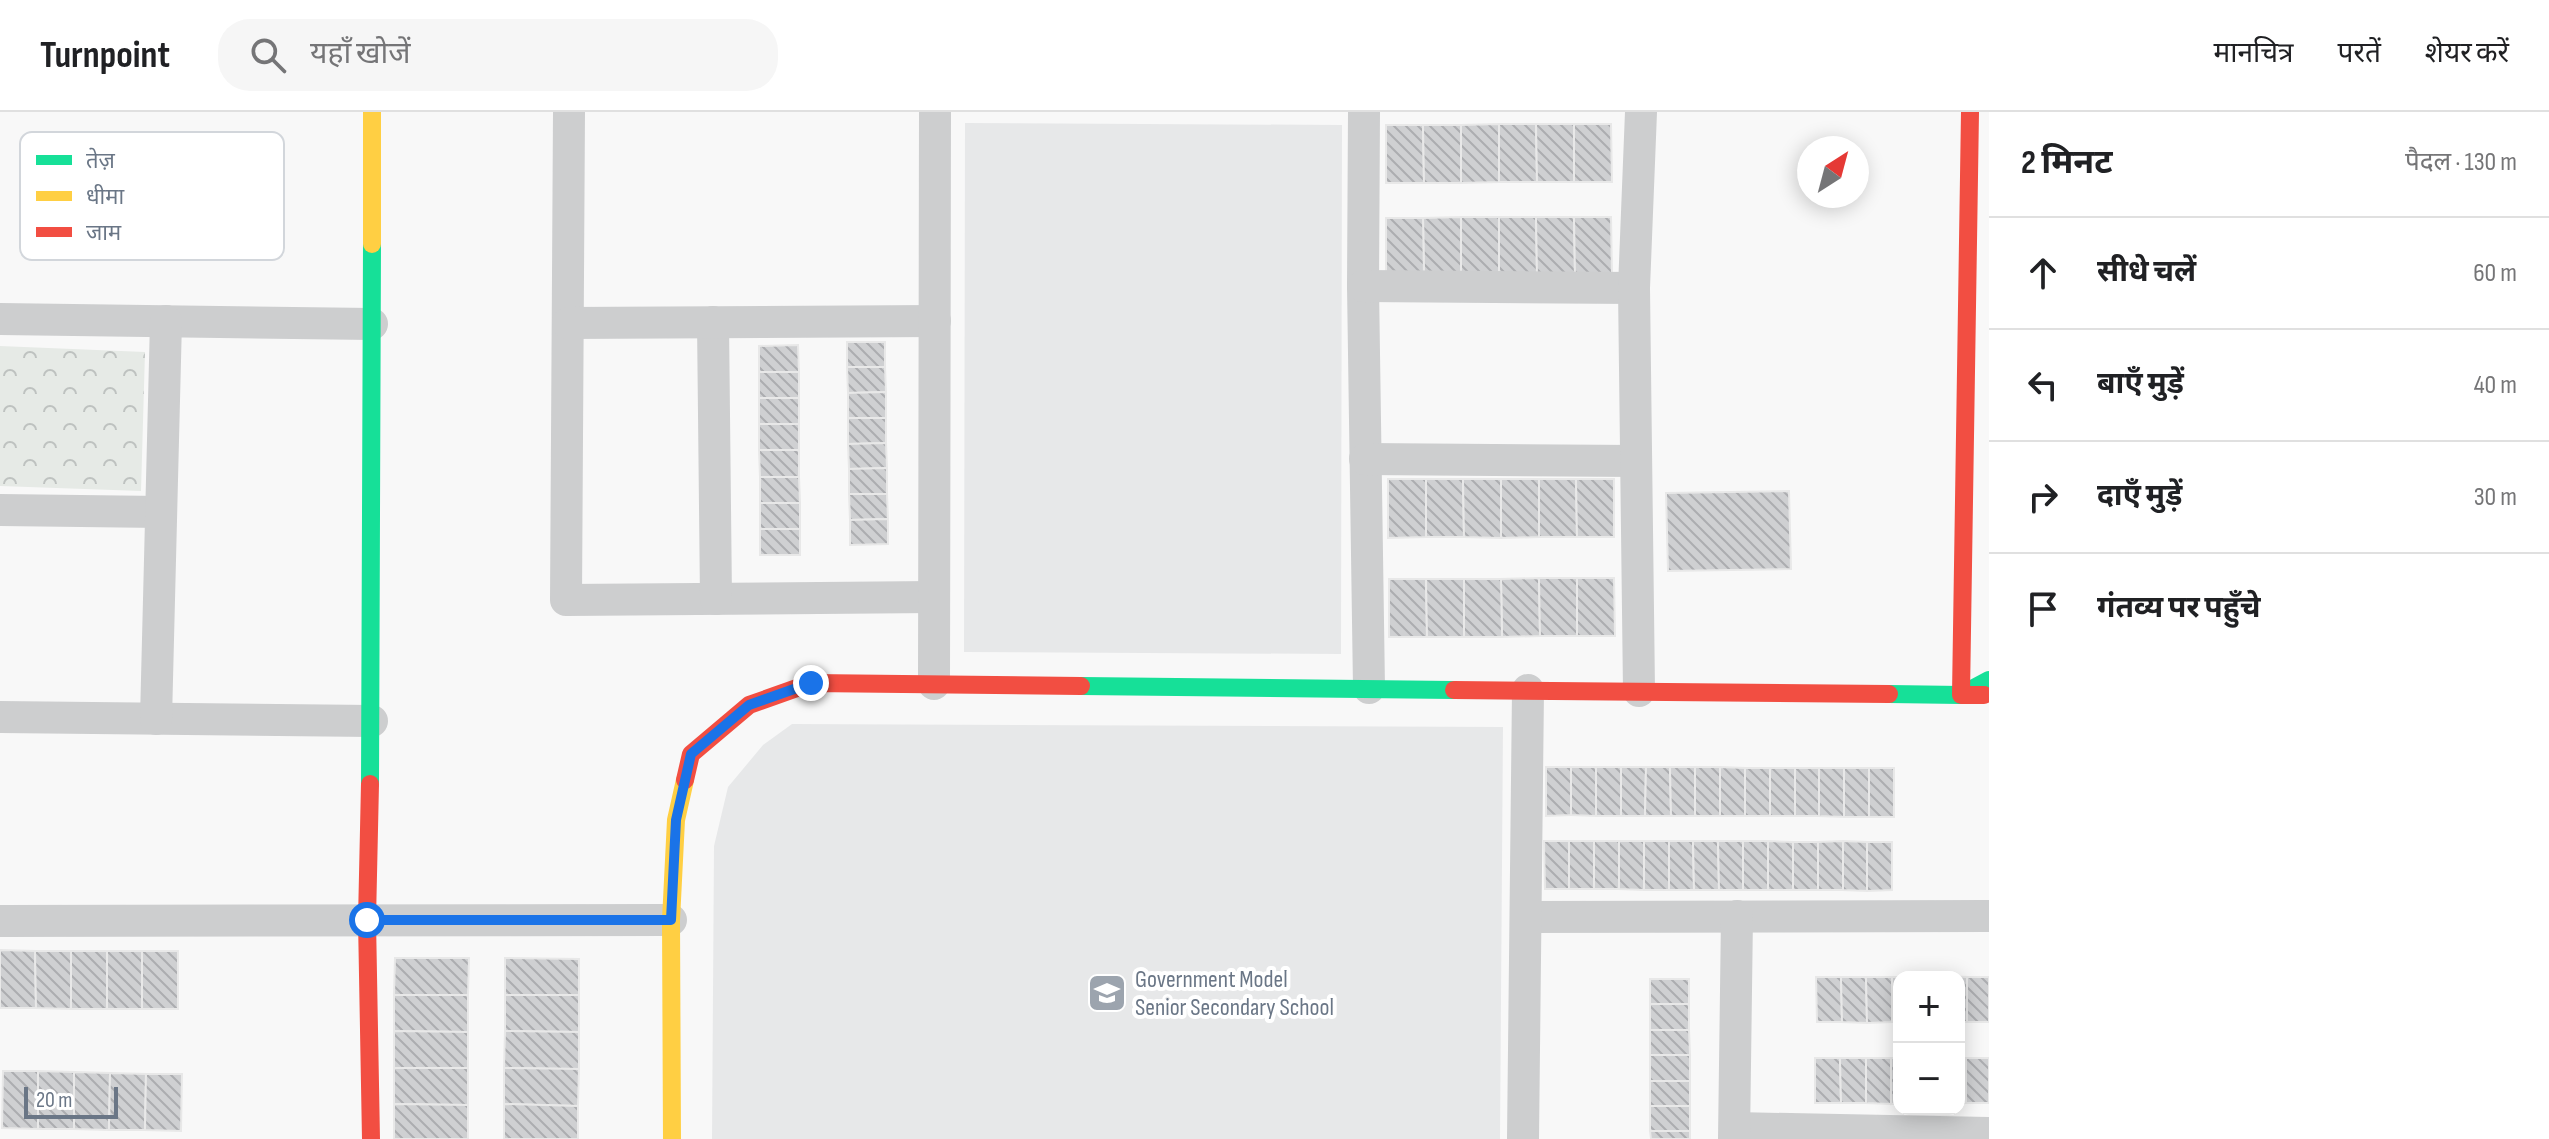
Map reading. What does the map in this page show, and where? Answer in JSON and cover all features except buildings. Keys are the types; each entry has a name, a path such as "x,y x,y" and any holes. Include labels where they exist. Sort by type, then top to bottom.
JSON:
{"street":[{"path":"371,1139 367,920 372,721 372,112"},
{"path":"569,112 566,600 934,597"},
{"path":"934,684 935,112"},
{"path":"1364,112 1363,286 1369,688"},
{"path":"1639,691 1634,288 1641,112"},
{"path":"1961,695 1976,128"},
{"path":"1363,286 1634,288"},
{"path":"0,319 372,324"},
{"path":"156,719 166,321"},
{"path":"568,323 935,321"},
{"path":"713,322 716,599"},
{"path":"1365,459 1636,461"},
{"path":"0,510 161,512"},
{"path":"1961,695 1989,680"},
{"path":"672,1139 671,920 676,820 691,754 749,705 811,683 1989,696"},
{"path":"1523,1139 1528,690"},
{"path":"0,717 372,721"},
{"path":"1737,916 1734,1134 1989,1133"},
{"path":"1526,917 1989,916"},
{"path":"0,921 671,920"}],"shaded area":[{"path":"965,123 1342,125 1341,654 964,652"},
{"name":"Government Model Senior Secondary School","path":"792,724 1503,727 1500,1139 712,1139 714,846 728,787 763,745"}],"green space":[{"path":"0,346 145,352 141,491 0,486"}],"traffic: fast":[{"path":"370,784 372,244"},
{"path":"1889,694 1961,695 1989,680"},
{"path":"1081,686 1454,690"}],"traffic: slow":[{"path":"372,112 372,244"},
{"path":"672,1139 671,920 676,820 685,780"}],"traffic: jam":[{"path":"1970,112 1961,695 1984,695"},
{"path":"685,780 691,754 749,705 811,683 1081,686"},
{"path":"1454,690 1889,694"},
{"path":"370,784 367,920 371,1139"}],"place":[{"name":"Government Model Senior Secondary School","path":"1107,993"}],"route":[{"path":"367,920 671,920 676,820 691,754 749,705 811,683"}]}
